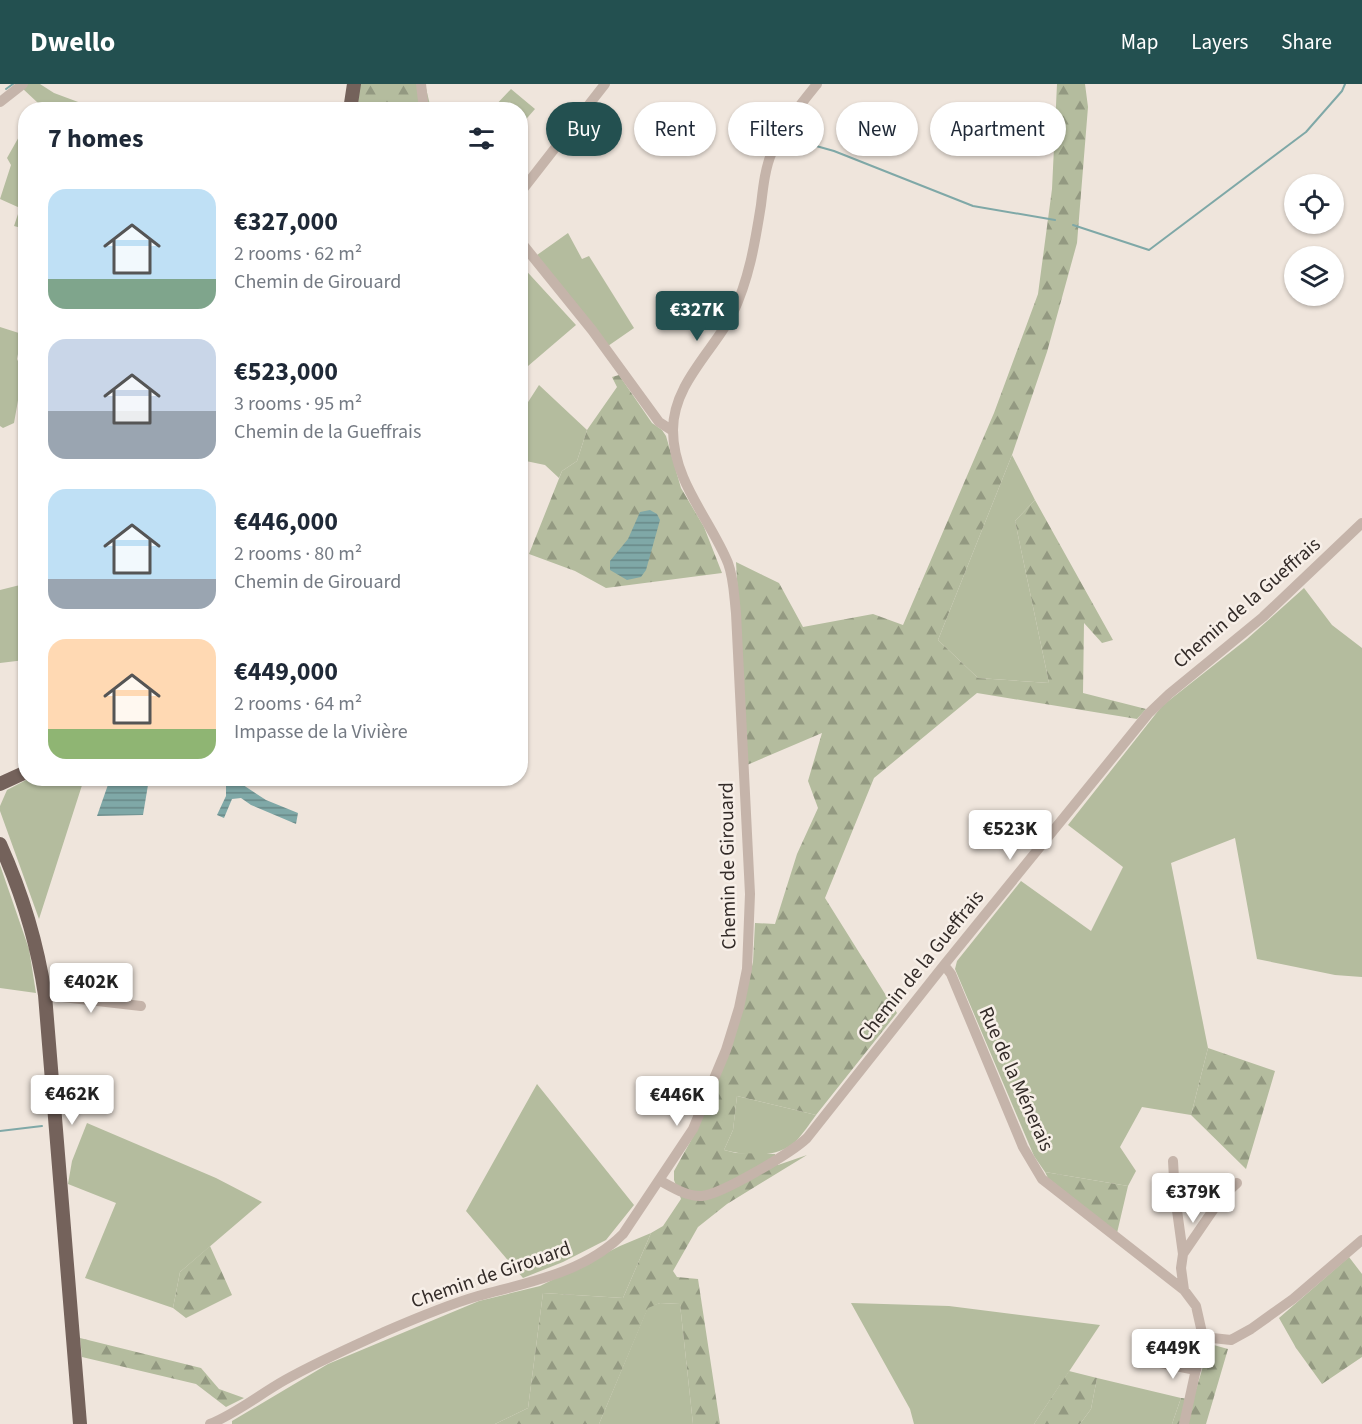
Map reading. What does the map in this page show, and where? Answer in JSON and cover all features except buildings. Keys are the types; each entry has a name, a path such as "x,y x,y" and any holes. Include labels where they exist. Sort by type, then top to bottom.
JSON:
{"main road":[{"path":"351,102 354,84"},
{"path":"0,784 18,776"},
{"path":"0,844 26,909 37,944 45,995 80,1424"}],"street":[{"path":"0,102 22,84"},
{"path":"421,84 423,102"},
{"path":"528,183 605,84"},
{"name":"Chemin de Girouard","path":"210,1424 323,1360 387,1331 475,1297 539,1281 565,1271 612,1246 623,1234 693,1129 726,1050 739,1008 747,969 750,894 732,579 720,546 683,479 676,454 674,417 682,391 731,315 740,296 752,258 771,154 793,115 817,84"},
{"path":"528,251 592,330 659,422 673,431"},
{"name":"Chemin de la Gueffrais","path":"659,1180 690,1194 709,1194 777,1160 807,1138 944,964 1148,714 1263,617 1362,524"},
{"name":"Rue de la Ménerais","path":"944,964 951,974 1023,1146 1042,1179 1184,1290 1196,1306 1203,1337 1184,1424"},
{"path":"45,995 141,1006"},
{"path":"1173,1161 1183,1254 1181,1268 1184,1290"},
{"path":"1183,1254 1222,1197 1238,1183"},
{"path":"1203,1337 1231,1340 1251,1329 1293,1299 1362,1240"},
{"path":"1163,1274 1172,1274 1181,1268"},
{"path":"1155,1362 1197,1370"}],"green space":[{"path":"26,84 40,84 54,93 78,102 37,102 22,88"},
{"path":"359,84 425,84 429,102 357,102"},
{"path":"1057,84 1085,84 1088,107 1077,243 1047,352 1012,455 938,640 978,678 1049,683 1015,521 1035,500 1113,640 1102,643 1084,623 1083,693 1146,709 1137,719 977,693 874,778 825,898 897,1013 816,1115 737,1096 733,1130 724,1150 736,1153 775,1154 778,1165 807,1155 727,1204 698,1227 673,1271 677,1277 698,1279 720,1424 693,1424 680,1304 660,1303 648,1308 599,1424 495,1424 528,1408 543,1293 623,1298 651,1233 663,1226 681,1199 674,1180 674,1171 694,1135 745,995 753,962 755,923 775,924 797,854 818,808 808,781 822,733 747,765 736,562 779,583 803,627 873,614 903,625 994,413 1038,294 1052,189 1054,156 1066,156 1066,102 1056,102"},
{"path":"511,89 527,102 499,102"},
{"path":"528,103 535,109 528,117"},
{"path":"18,138 18,207 0,199 11,165 7,158"},
{"path":"18,214 18,227 14,226"},
{"path":"568,233 582,259 589,256 634,328 608,346 537,255"},
{"path":"528,273 576,325 528,366"},
{"path":"0,327 18,333 18,400 14,423 3,428 0,426"},
{"path":"619,375 652,423 666,436 681,488 704,527 722,573 606,588 575,571 529,554 562,471 577,461 587,430 617,387 612,377"},
{"path":"539,385 587,430 577,461 562,471 559,478 545,465 528,461 528,402"},
{"path":"1012,455 1035,500 1015,521 1049,683 978,678 938,640"},
{"path":"18,586 18,661 0,663 0,590"},
{"path":"1304,588 1332,625 1362,648 1362,977 1335,975 1257,959 1235,838 1171,863 1208,1048 1191,1115 1142,1107 1120,1147 1136,1171 1128,1186 1045,1172 1034,1156 955,969 957,961 1021,881 1091,931 1123,867 1068,825 1162,706 1247,639"},
{"path":"18,784 82,786 39,919 0,811 7,790"},
{"path":"0,865 29,949 36,993 0,988"},
{"path":"1208,1048 1275,1071 1246,1169 1191,1115"},
{"path":"537,1084 634,1205 606,1240 563,1262 523,1278 466,1211"},
{"path":"737,1096 816,1115 796,1141 780,1151 752,1155 724,1150 733,1130"},
{"path":"87,1123 216,1178 262,1202 180,1272 173,1308 85,1278 116,1203 68,1184 72,1161"},
{"path":"1045,1172 1128,1186 1117,1233 1048,1178"},
{"path":"651,1233 623,1298 543,1293 528,1408 495,1424 232,1424 232,1421 328,1364 479,1301 540,1286"},
{"path":"210,1246 232,1295 186,1318 173,1308 180,1272"},
{"path":"1349,1257 1362,1274 1362,1357 1322,1384 1296,1348 1279,1318"},
{"path":"660,1303 680,1304 693,1424 599,1424 648,1307"},
{"path":"851,1303 949,1306 1100,1325 1034,1424 914,1424 910,1409"},
{"path":"80,1338 201,1368 219,1389 244,1398 226,1407 196,1384 82,1357"},
{"path":"1210,1344 1228,1349 1206,1424 1172,1424 1181,1398 1193,1399"},
{"path":"1069,1371 1097,1378 1091,1409 1080,1424 1034,1424"},
{"path":"1097,1378 1181,1398 1172,1424 1080,1424 1091,1409"}],"water":[{"path":"650,510 657,514 660,520 646,570 641,577 627,580 610,570 610,561 628,539 640,512"},
{"path":"108,786 148,786 143,815 97,816"},
{"path":"226,786 245,786 266,800 298,813 296,824 251,805 241,798 232,799 224,818 217,815 226,796"}],"waterway":[{"path":"6,89 13,84"},
{"path":"1073,225 1149,250 1306,132 1342,91 1345,84"},
{"path":"824,148 973,206 1055,220"},
{"path":"0,1131 42,1126"}]}
